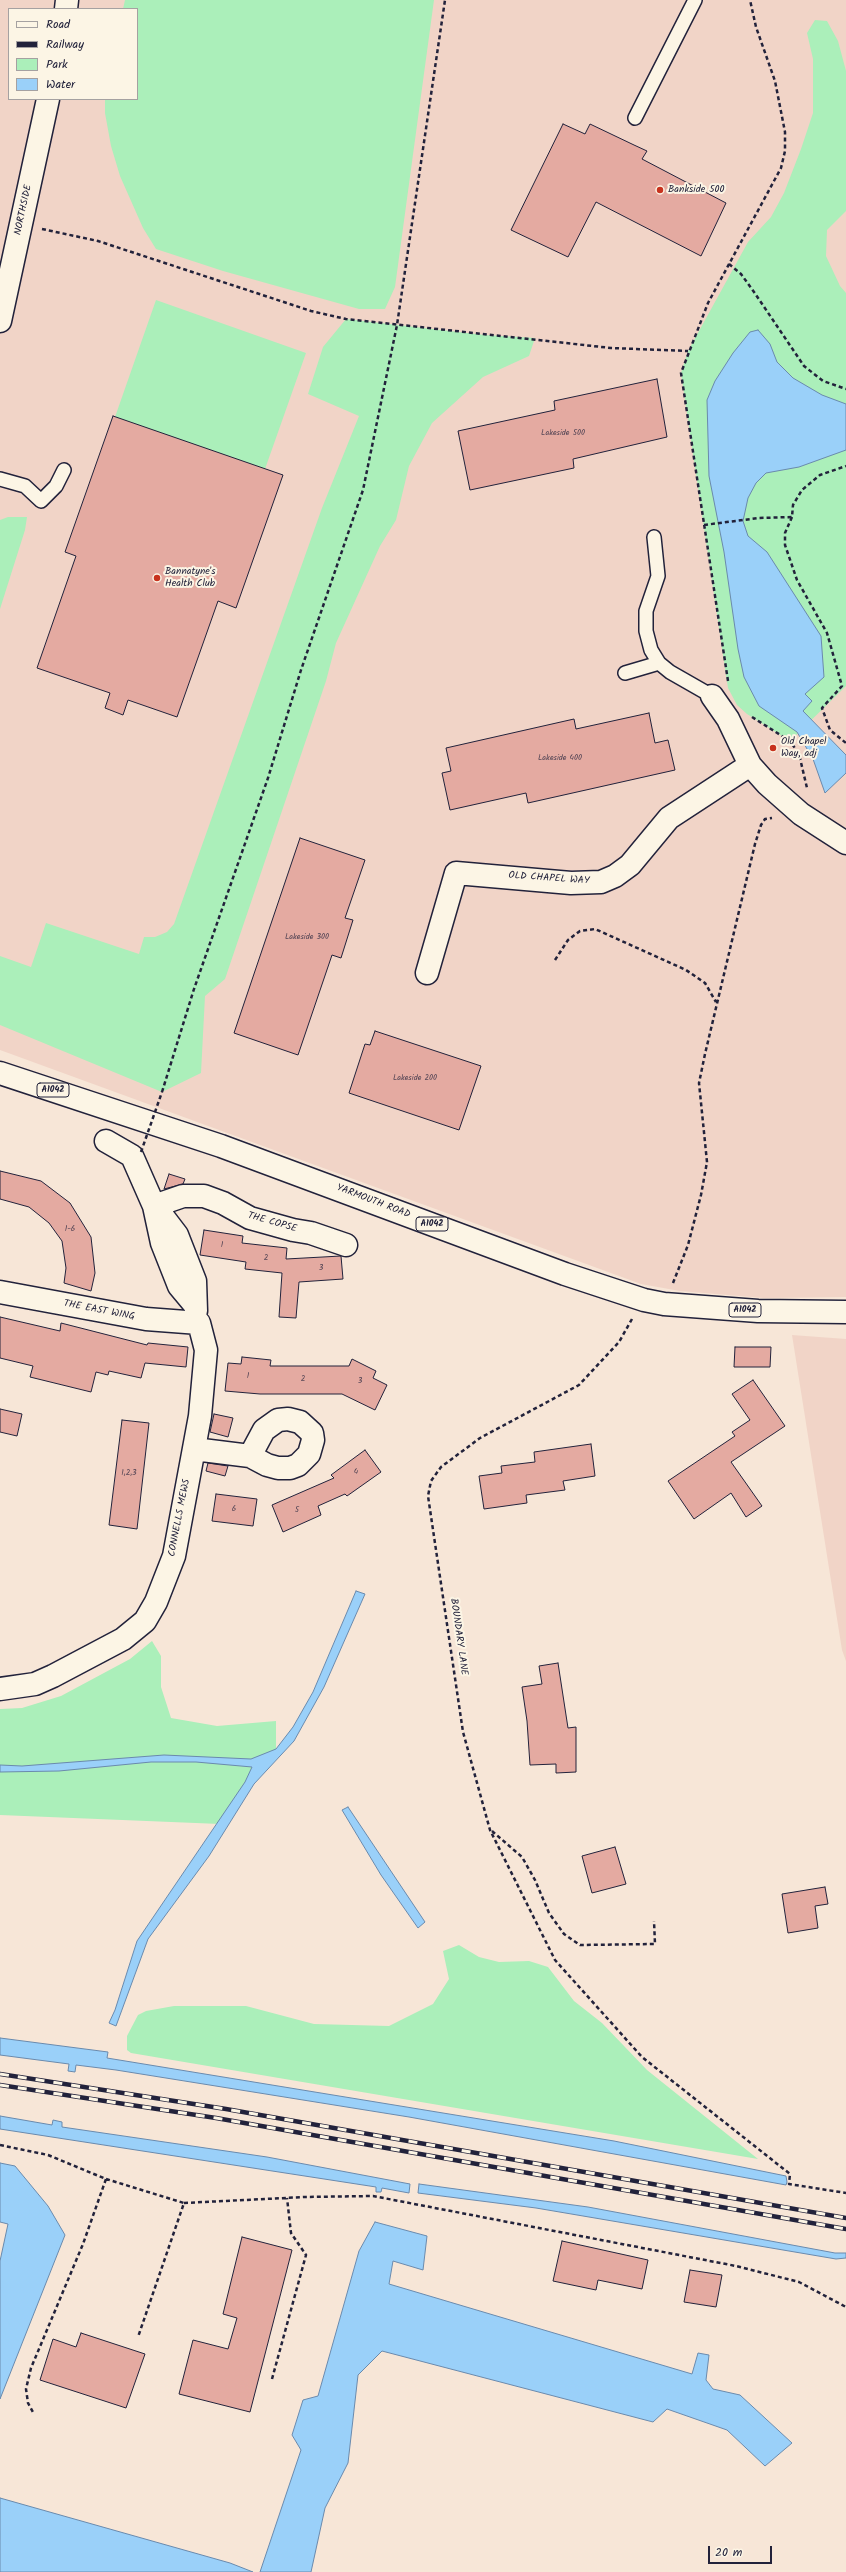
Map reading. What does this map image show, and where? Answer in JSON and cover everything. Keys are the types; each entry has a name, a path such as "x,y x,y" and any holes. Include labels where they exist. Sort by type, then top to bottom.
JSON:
{"main road":[{"name":"NORTHSIDE","path":"0,321 48,100"},
{"path":"712,696 738,717 750,765 782,799 805,805 846,843"},
{"name":"OLD CHAPEL WAY","path":"427,973 456,873 571,882 601,882 615,876 630,865 668,818 750,765"},
{"name":"YARMOUTH ROAD","path":"0,1073 228,1149 564,1274 654,1302 758,1311 846,1312"},
{"path":"106,1141 132,1156 154,1206 177,1235 195,1280 196,1313"},
{"name":"THE COPSE","path":"154,1206 183,1196 204,1196 223,1203 250,1218 293,1230 311,1233 346,1246"},
{"name":"THE EAST WING","path":"0,1292 146,1320 196,1313"},
{"name":"CONNELLS MEWS","path":"0,1689 28,1685 53,1676 123,1639 145,1621 156,1602 174,1556 200,1416 206,1350 196,1313"},
{"path":"194,1449 250,1456"}],"lane":[{"path":"635,118 695,0"},
{"path":"0,479 25,486 41,501 56,486 64,470"},
{"path":"654,537 658,576 646,611 646,631 651,650 659,663 670,672 712,696"},
{"path":"625,673 659,663"}],"path":[{"path":"141,1152 162,1092 194,989 268,778 301,670 364,490 397,325 445,0"},
{"path":"750,0 756,27 775,81 785,132 785,151 781,168 708,303 688,351 681,373 726,665 738,717 790,741 799,754 805,805"},
{"path":"20,226 57,231 98,241 311,311 346,319 611,348 688,351"},
{"path":"729,264 741,274 804,366 823,381 846,389"},
{"path":"846,466 820,474 802,490 793,505 792,517 785,533 785,545 797,580 827,633 842,686 822,708 830,730 846,744"},
{"path":"704,525 711,522 792,517"},
{"name":"BOUNDARY LANE","path":"805,805 787,823 773,817 765,819 761,825 716,1002 699,1084 707,1162 701,1195 688,1246 654,1302 579,1385 480,1438 441,1467 431,1482 429,1504 463,1732 490,1830 555,1960 642,2057 790,2174 789,2184 846,2193"},
{"path":"555,960 568,940 580,931 595,929 686,970 705,983 716,1002"},
{"path":"490,1830 522,1857 535,1880 549,1913 564,1934 580,1944 655,1944 654,1921"},
{"path":"0,2145 48,2155 106,2180 184,2203 373,2196 728,2264 799,2282 846,2307"},
{"path":"34,2414 28,2403 26,2389 31,2368 83,2244 106,2180"},
{"path":"272,2379 306,2255 292,2233 287,2198"},
{"path":"138,2337 184,2203"}],"shaded area":[{"path":"0,0 846,0 846,1297 764,1298 680,1291 641,1284 0,1050"},
{"path":"792,1335 846,1339 846,1661 842,1650"}],"green space":[{"path":"125,0 434,0 395,287 385,309 359,309 223,271 156,249 143,228 120,176 111,146 105,113 105,100 138,100 138,8 123,8"},
{"path":"815,20 827,21 838,41 846,71 846,211 827,230 826,256 840,286 846,293 846,686 790,741 747,714 737,705 728,688 681,373 688,351 748,242 771,217 784,193 801,149 813,113 813,59 807,33"},
{"path":"156,300 306,353 265,469 115,417"},
{"path":"346,319 485,335 535,338 529,356 483,377 432,423 409,466 396,520 380,546 336,643 326,681 225,979 205,996 201,1073 162,1092 0,1025 0,956 31,967 46,923 139,954 144,937 155,937 167,932 174,924 322,508 359,416 308,394 323,347"},
{"path":"8,517 27,517 25,530 0,609 0,520"},
{"path":"152,1641 161,1656 161,1687 171,1718 217,1726 276,1721 276,1754 220,1824 0,1815 0,1709 22,1708 61,1696 130,1659"},
{"path":"459,1945 479,1957 499,1962 529,1961 548,1967 574,2001 602,2023 647,2070 758,2159 131,2053 127,2050 127,2036 138,2015 146,2011 174,2006 246,2006 314,2024 389,2026 433,2004 449,1979 443,1951"}],"water":[{"path":"758,330 770,344 777,362 793,378 822,395 846,404 846,450 799,467 766,473 756,483 748,498 743,521 748,536 767,552 821,636 824,677 805,694 812,701 803,711 846,755 846,773 825,793 813,759 797,732 759,706 744,677 738,649 724,552 709,476 707,400 715,381 733,353 750,332"},
{"path":"356,1591 365,1594 324,1687 294,1741 254,1784 209,1856 148,1939 116,2026 109,2023 115,2010 137,1941 245,1782 252,1767 196,1762 151,1762 59,1771 0,1772 0,1765 22,1766 164,1755 251,1759 276,1749 293,1727 313,1692"},
{"path":"348,1807 425,1922 418,1928 381,1875 342,1810"},
{"path":"0,2038 108,2052 107,2058 614,2141 786,2176 787,2182 786,2185 409,2117 116,2070 76,2065 75,2072 68,2071 69,2064 0,2055"},
{"path":"0,2116 52,2125 53,2120 62,2122 62,2127 267,2157 410,2184 409,2193 382,2188 381,2192 376,2192 376,2187 0,2129"},
{"path":"0,2163 15,2166 48,2206 65,2235 0,2399 0,2261 8,2224 0,2222"},
{"path":"419,2184 588,2207 835,2253 846,2253 846,2258 836,2259 536,2208 418,2193"},
{"path":"375,2222 427,2236 423,2270 393,2261 389,2284 692,2374 698,2353 709,2355 706,2380 713,2389 740,2395 792,2443 765,2466 727,2430 667,2409 653,2422 382,2351 358,2375 348,2463 325,2508 311,2572 260,2572 301,2450 292,2435 303,2400 318,2396 359,2251"},
{"path":"0,2498 230,2563 253,2572 0,2572"}],"building":[{"name":"Bankside 500","path":"563,124 585,134 590,124 647,151 642,159 726,203 701,256 596,202 568,257 511,230"},
{"path":"657,379 667,437 573,459 574,468 470,490 458,431 555,410 554,401"},
{"name":"Bannatyne's Health Club","path":"113,416 283,475 236,608 218,601 177,717 128,700 123,715 105,708 110,693 37,668 76,556 65,552"},
{"path":"649,713 655,743 668,740 675,770 528,803 526,793 450,810 442,773 451,771 446,748 574,719 576,729"},
{"path":"300,838 365,860 345,918 353,920 341,958 332,955 298,1055 234,1033"},
{"path":"375,1031 481,1066 459,1130 349,1093 365,1044 370,1045"},
{"path":"0,1171 41,1181 70,1203 91,1237 95,1273 91,1291 64,1283 66,1268 62,1241 49,1223 29,1207 0,1199"},
{"path":"169,1174 185,1179 183,1184 164,1189"},
{"path":"204,1230 243,1236 242,1243 287,1248 286,1259 341,1256 343,1279 299,1282 296,1318 279,1317 282,1273 245,1269 246,1262 200,1255"},
{"path":"0,1317 60,1331 61,1323 147,1345 148,1343 188,1347 186,1367 145,1363 141,1378 109,1371 108,1375 96,1372 91,1392 30,1377 33,1366 0,1358"},
{"path":"735,1347 771,1347 770,1367 734,1367"},
{"path":"242,1357 271,1360 270,1366 349,1366 352,1359 376,1371 373,1378 387,1385 375,1410 342,1394 260,1394 225,1391 228,1363 241,1364"},
{"path":"753,1380 785,1426 731,1462 762,1506 746,1517 731,1493 694,1519 668,1481 735,1436 732,1432 750,1420 732,1394"},
{"path":"0,1409 22,1414 17,1436 0,1432"},
{"path":"214,1414 233,1418 228,1437 210,1432"},
{"path":"122,1420 149,1423 137,1529 109,1525"},
{"path":"591,1444 595,1476 563,1481 565,1490 526,1495 527,1503 484,1509 479,1476 502,1473 501,1466 535,1462 534,1452"},
{"path":"365,1450 381,1472 347,1496 345,1494 318,1506 321,1515 283,1532 272,1505 334,1478 331,1475"},
{"path":"208,1463 228,1466 225,1476 206,1471"},
{"path":"216,1494 257,1499 253,1526 212,1521"},
{"path":"558,1663 568,1728 576,1727 576,1772 556,1773 556,1764 530,1765 527,1721 522,1687 542,1684 539,1666"},
{"path":"615,1847 626,1884 592,1893 582,1856"},
{"path":"825,1887 828,1904 815,1906 818,1928 788,1933 782,1894"},
{"path":"242,2237 292,2250 250,2412 179,2394 193,2340 228,2349 237,2318 223,2314"},
{"path":"562,2241 648,2260 642,2289 598,2280 596,2290 553,2281"},
{"path":"690,2270 722,2275 716,2307 684,2302"},
{"path":"81,2333 145,2354 126,2408 40,2380 53,2339 76,2347"}],"railway":[{"path":"0,2074 226,2109 846,2218"},
{"path":"0,2085 216,2118 846,2229"}],"place":[{"name":"Bankside 500","path":"660,190"},
{"name":"Bannatyne's Health Club","path":"157,578"},
{"name":"Old Chapel Way, adj","path":"773,748"}]}
